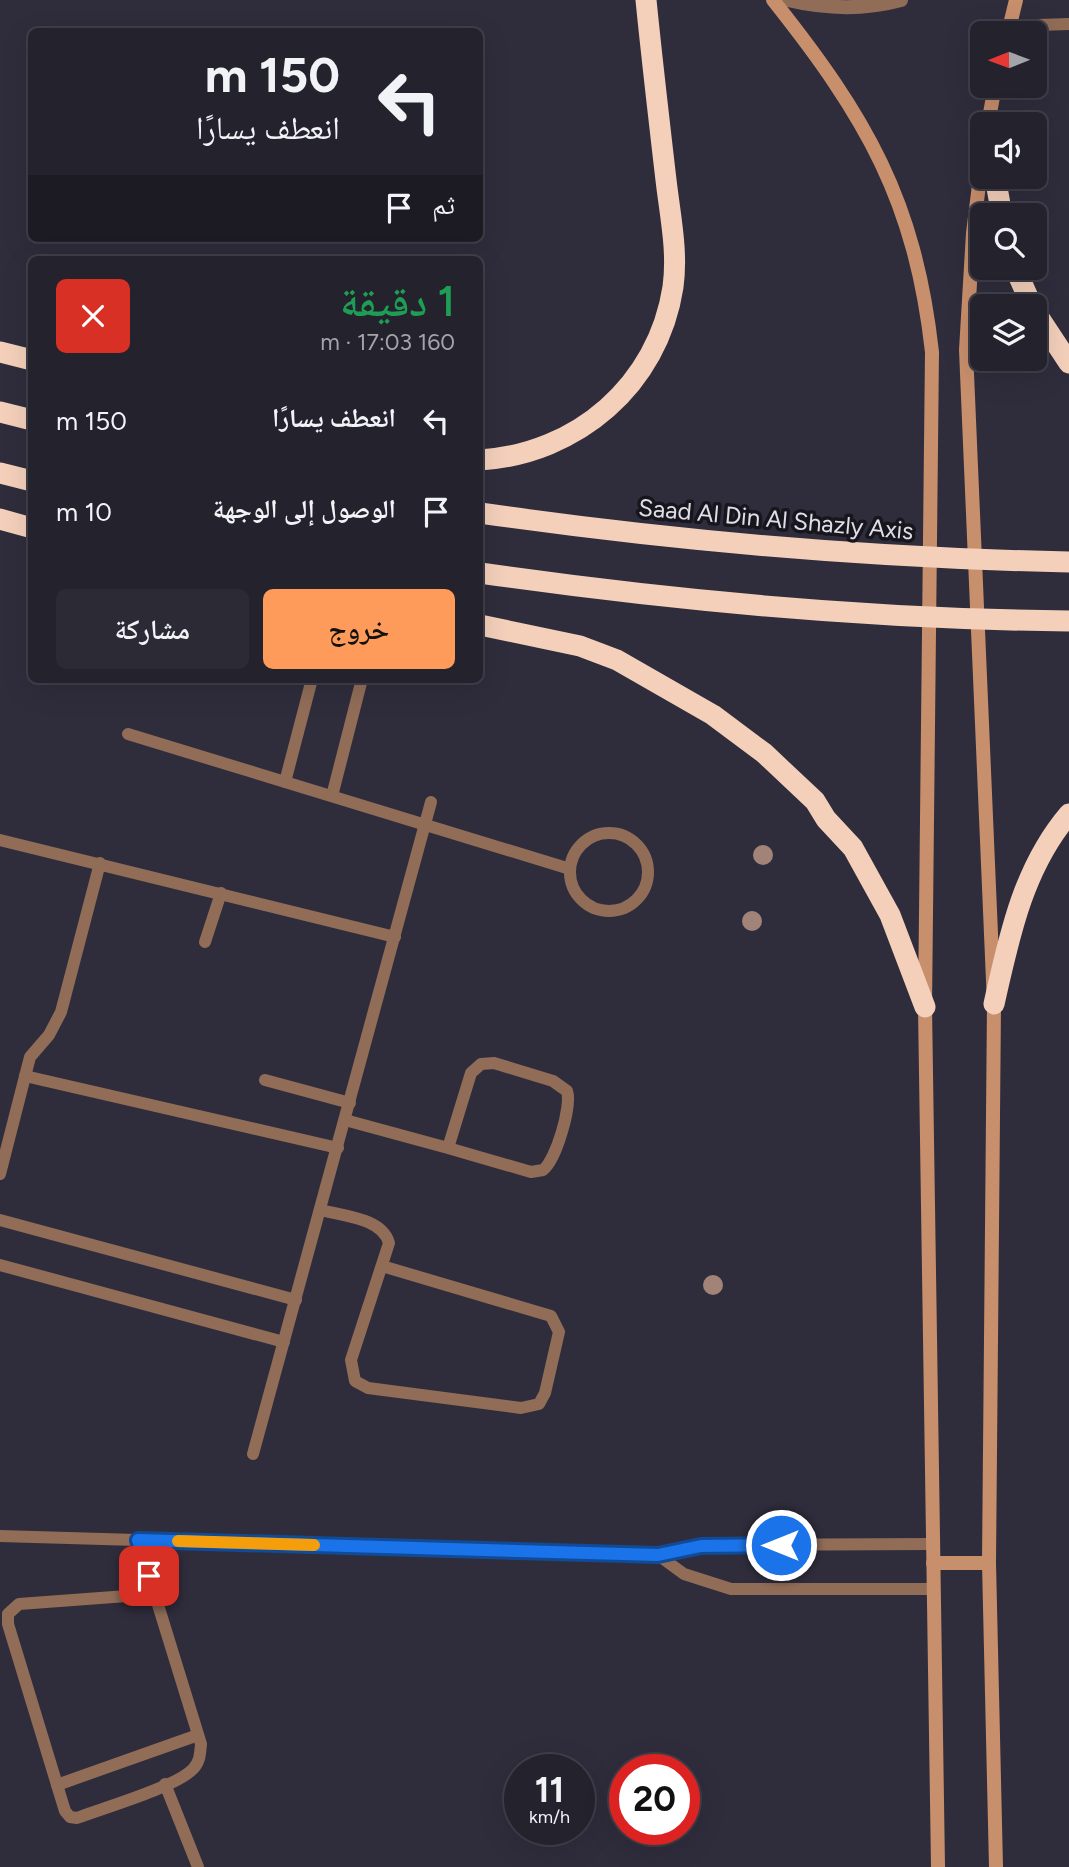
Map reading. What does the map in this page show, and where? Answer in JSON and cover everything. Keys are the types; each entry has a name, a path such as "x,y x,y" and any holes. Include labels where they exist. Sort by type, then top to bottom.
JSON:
{"highway":[{"path":"483,460 528,454 555,444 589,424 625,392 643,369 664,324 673,285 675,256 646,0"},
{"path":"1047,329 1069,363"},
{"path":"0,352 28,359"},
{"path":"0,412 28,419"},
{"path":"0,473 28,480"},
{"name":"Saad Al Din Al Shazly Axis","path":"483,513 634,534 778,548 948,559 1069,562"},
{"path":"0,519 28,527"},
{"path":"483,573 746,605 896,615 1069,621"},
{"path":"483,626 580,646 617,660 713,715 764,753 815,802 826,819 853,848 890,915 925,1007"},
{"path":"993,1004 1016,909 1053,833 1069,814"}],"main road":[{"path":"773,0 831,75 867,133 904,217 927,306 933,398 925,1007 938,1867"},
{"path":"1010,21 1016,0"},
{"path":"978,189 966,350 993,1004 989,1563 996,1867"},
{"path":"933,1563 989,1563"}],"street":[{"path":"788,0 832,7 860,7 901,0"}],"lane":[{"path":"1047,26 1069,24"},
{"path":"285,782 311,683"},
{"path":"332,796 361,683"},
{"path":"128,734 569,869"},
{"path":"253,1454 430,802"},
{"path":"615,833 638,845 648,869 646,882 633,903 609,912 584,903 576,894 569,869 579,845 590,837 615,833"},
{"path":"0,840 395,937"},
{"path":"0,1174 30,1057 49,1035 61,1012 100,863"},
{"path":"205,942 221,893"},
{"path":"345,1120 531,1172 544,1170 554,1155 569,1102 566,1091 553,1081 494,1063 481,1064 471,1073 448,1148"},
{"path":"25,1076 338,1148"},
{"path":"265,1080 350,1102"},
{"path":"321,1210 380,1227 389,1243 351,1360 355,1381 368,1388 521,1408 533,1407 543,1399 559,1332 551,1316 382,1266"},
{"path":"0,1220 296,1300"},
{"path":"0,1265 284,1342"},
{"path":"0,1536 658,1555 716,1545 933,1544"},
{"path":"138,1540 201,1744 198,1763 184,1776 77,1818 67,1814 57,1784 8,1624 11,1609 19,1604 154,1594"},
{"path":"658,1555 684,1574 731,1589 933,1589"},
{"path":"57,1784 198,1735"},
{"path":"165,1784 198,1867"}],"slow traffic":[{"path":"178,1541 314,1545"}],"route":[{"path":"149,1576 138,1540 658,1555 701,1546 781,1545"}]}
